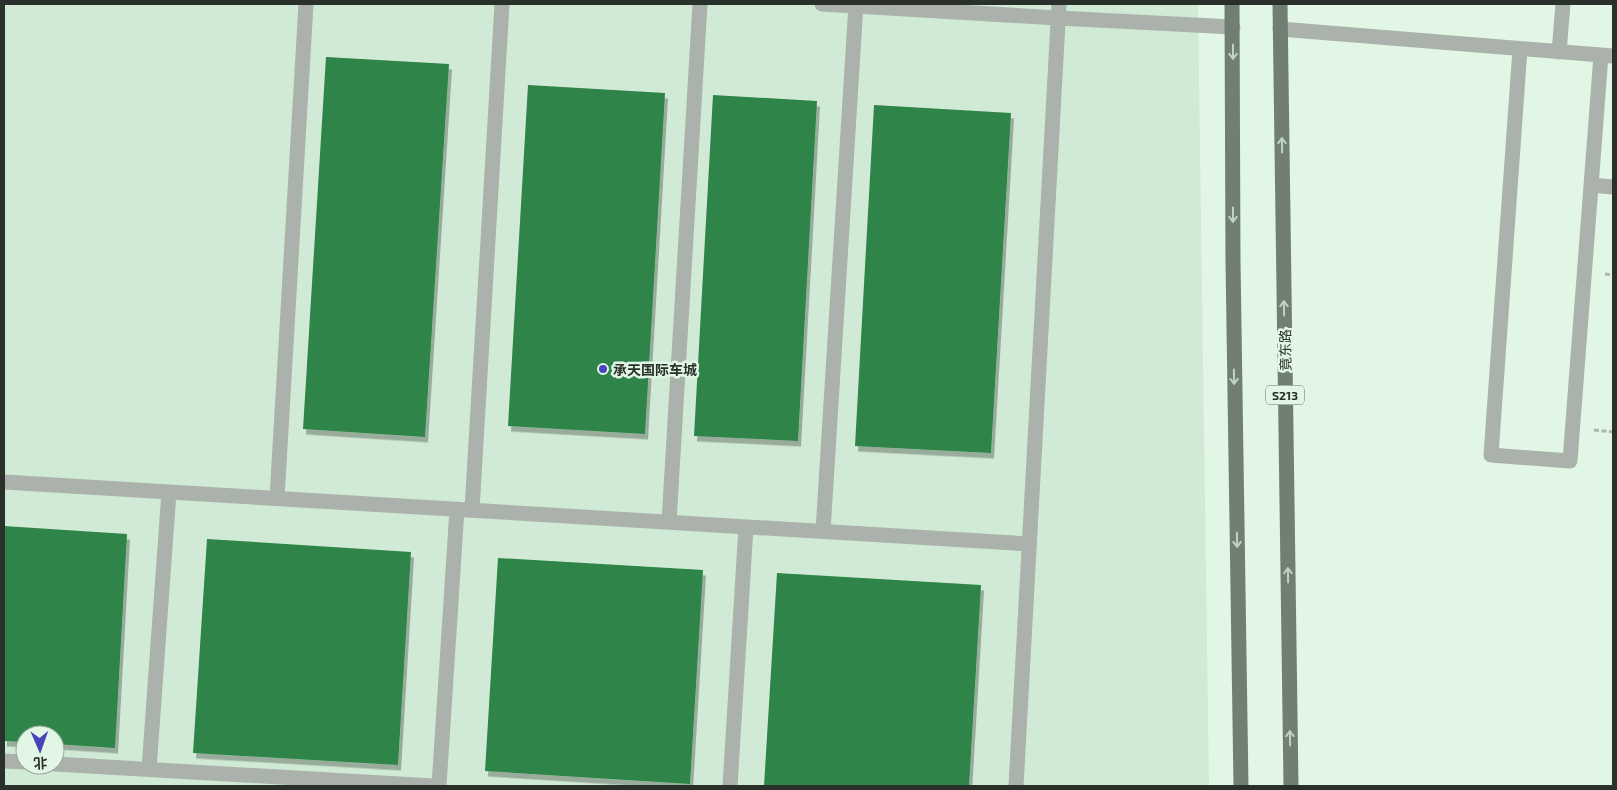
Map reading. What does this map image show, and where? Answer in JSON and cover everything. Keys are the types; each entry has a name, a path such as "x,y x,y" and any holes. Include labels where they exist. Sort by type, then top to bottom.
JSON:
{"main road":[{"path":"1232,4 1232,261 1241,786"},
{"name":"竟东路","path":"1280,4 1291,786"}],"lane":[{"path":"278,498 306,4"},
{"path":"439,786 464,510 502,4"},
{"path":"668,522 700,4"},
{"path":"822,4 1058,11 1233,27"},
{"path":"1559,52 1564,4"},
{"path":"823,531 856,5"},
{"path":"1016,786 1058,11"},
{"path":"1280,30 1559,52 1607,56 1591,185 1570,461 1491,455 1520,49"},
{"path":"1591,185 1613,187"},
{"path":"4,482 1029,544"},
{"path":"149,769 169,492"},
{"path":"730,786 746,527"},
{"path":"65,765 433,786"}],"shaded area":[{"name":"承天国际车城","path":"4,4 1198,4 1209,786 4,786"}],"building":[{"path":"326,57 449,64 425,437 303,429"},
{"path":"528,85 665,93 645,434 508,426"},
{"path":"713,95 817,101 798,441 694,436"},
{"path":"874,105 1011,113 991,453 855,446"},
{"path":"4,526 127,534 115,748 65,745 65,725 15,725 15,742 4,741"},
{"path":"207,539 411,552 398,765 193,753"},
{"path":"498,558 703,570 690,784 485,771"},
{"path":"777,573 981,585 969,786 764,786"}],"place":[{"name":"承天国际车城","path":"603,369"}]}
